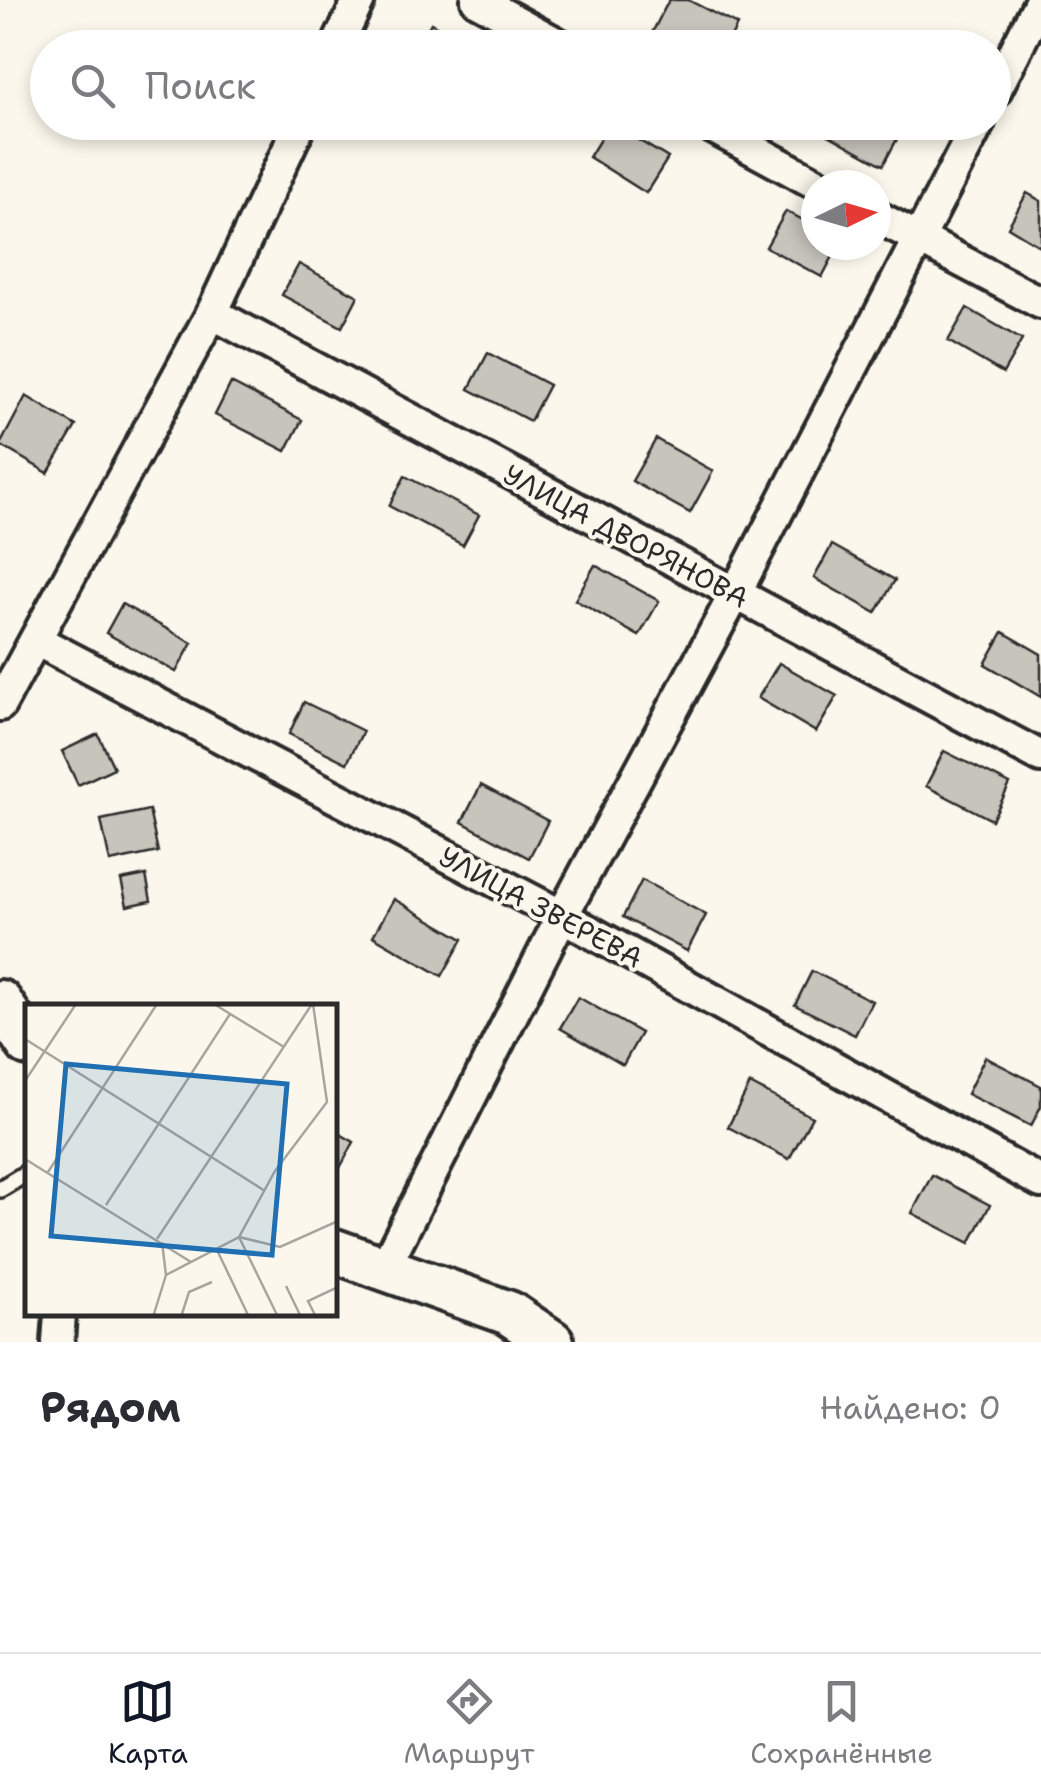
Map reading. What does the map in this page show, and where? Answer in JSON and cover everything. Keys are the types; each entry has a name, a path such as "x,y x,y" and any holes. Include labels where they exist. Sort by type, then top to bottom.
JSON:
{"street":[{"path":"345,30 359,0"},
{"path":"477,0 531,30"},
{"path":"1011,59 1041,0"},
{"path":"0,705 9,675 36,640 212,314 293,140"},
{"path":"737,140 801,175"},
{"path":"384,1268 562,916 735,594 969,140"},
{"path":"891,224 1041,303"},
{"name":"УЛИЦА ДВОРЯНОВА","path":"212,314 1041,757"},
{"name":"УЛИЦА ЗВЕРЕВА","path":"36,640 562,916 1041,1182"},
{"path":"1,1005 25,1040"},
{"path":"338,1252 509,1313 552,1342"},
{"path":"58,1342 60,1317"}],"lane":[{"path":"0,1189 25,1174"}],"building":[{"path":"669,0 688,0 737,25 735,30 654,30"},
{"path":"600,140 638,140 668,158 646,193 589,157"},
{"path":"838,140 897,140 883,165"},
{"path":"1027,193 1041,201 1041,247 1008,227"},
{"path":"786,211 801,219 801,260 831,260 822,277 766,247"},
{"path":"299,264 358,296 342,327 282,295"},
{"path":"967,308 1022,340 1003,373 948,341"},
{"path":"488,353 549,385 530,421 469,389"},
{"path":"231,383 302,420 286,451 215,415"},
{"path":"26,396 76,426 48,473 0,445"},
{"path":"656,439 713,471 690,513 632,481"},
{"path":"405,476 479,515 463,545 389,506"},
{"path":"832,545 895,580 876,613 814,578"},
{"path":"595,565 659,601 639,636 575,600"},
{"path":"122,604 192,643 176,672 106,633"},
{"path":"1003,632 1041,654 1041,697 985,664"},
{"path":"779,663 837,696 816,732 758,698"},
{"path":"304,702 363,731 347,763 289,734"},
{"path":"98,734 114,768 78,785 62,751"},
{"path":"944,751 1010,784 992,820 926,786"},
{"path":"481,785 548,821 529,858 462,822"},
{"path":"149,810 158,852 110,862 101,820"},
{"path":"146,875 151,901 127,906 121,880"},
{"path":"642,880 706,915 687,951 623,917"},
{"path":"394,899 463,939 442,976 373,936"},
{"path":"812,971 872,1001 855,1035 795,1005"},
{"path":"578,997 641,1033 623,1065 560,1028"},
{"path":"985,1057 1041,1086 1041,1106 1031,1126 967,1094"},
{"path":"750,1084 812,1117 789,1159 728,1127"},
{"path":"338,1133 354,1142 338,1171"},
{"path":"932,1175 990,1205 970,1243 912,1213"}]}
